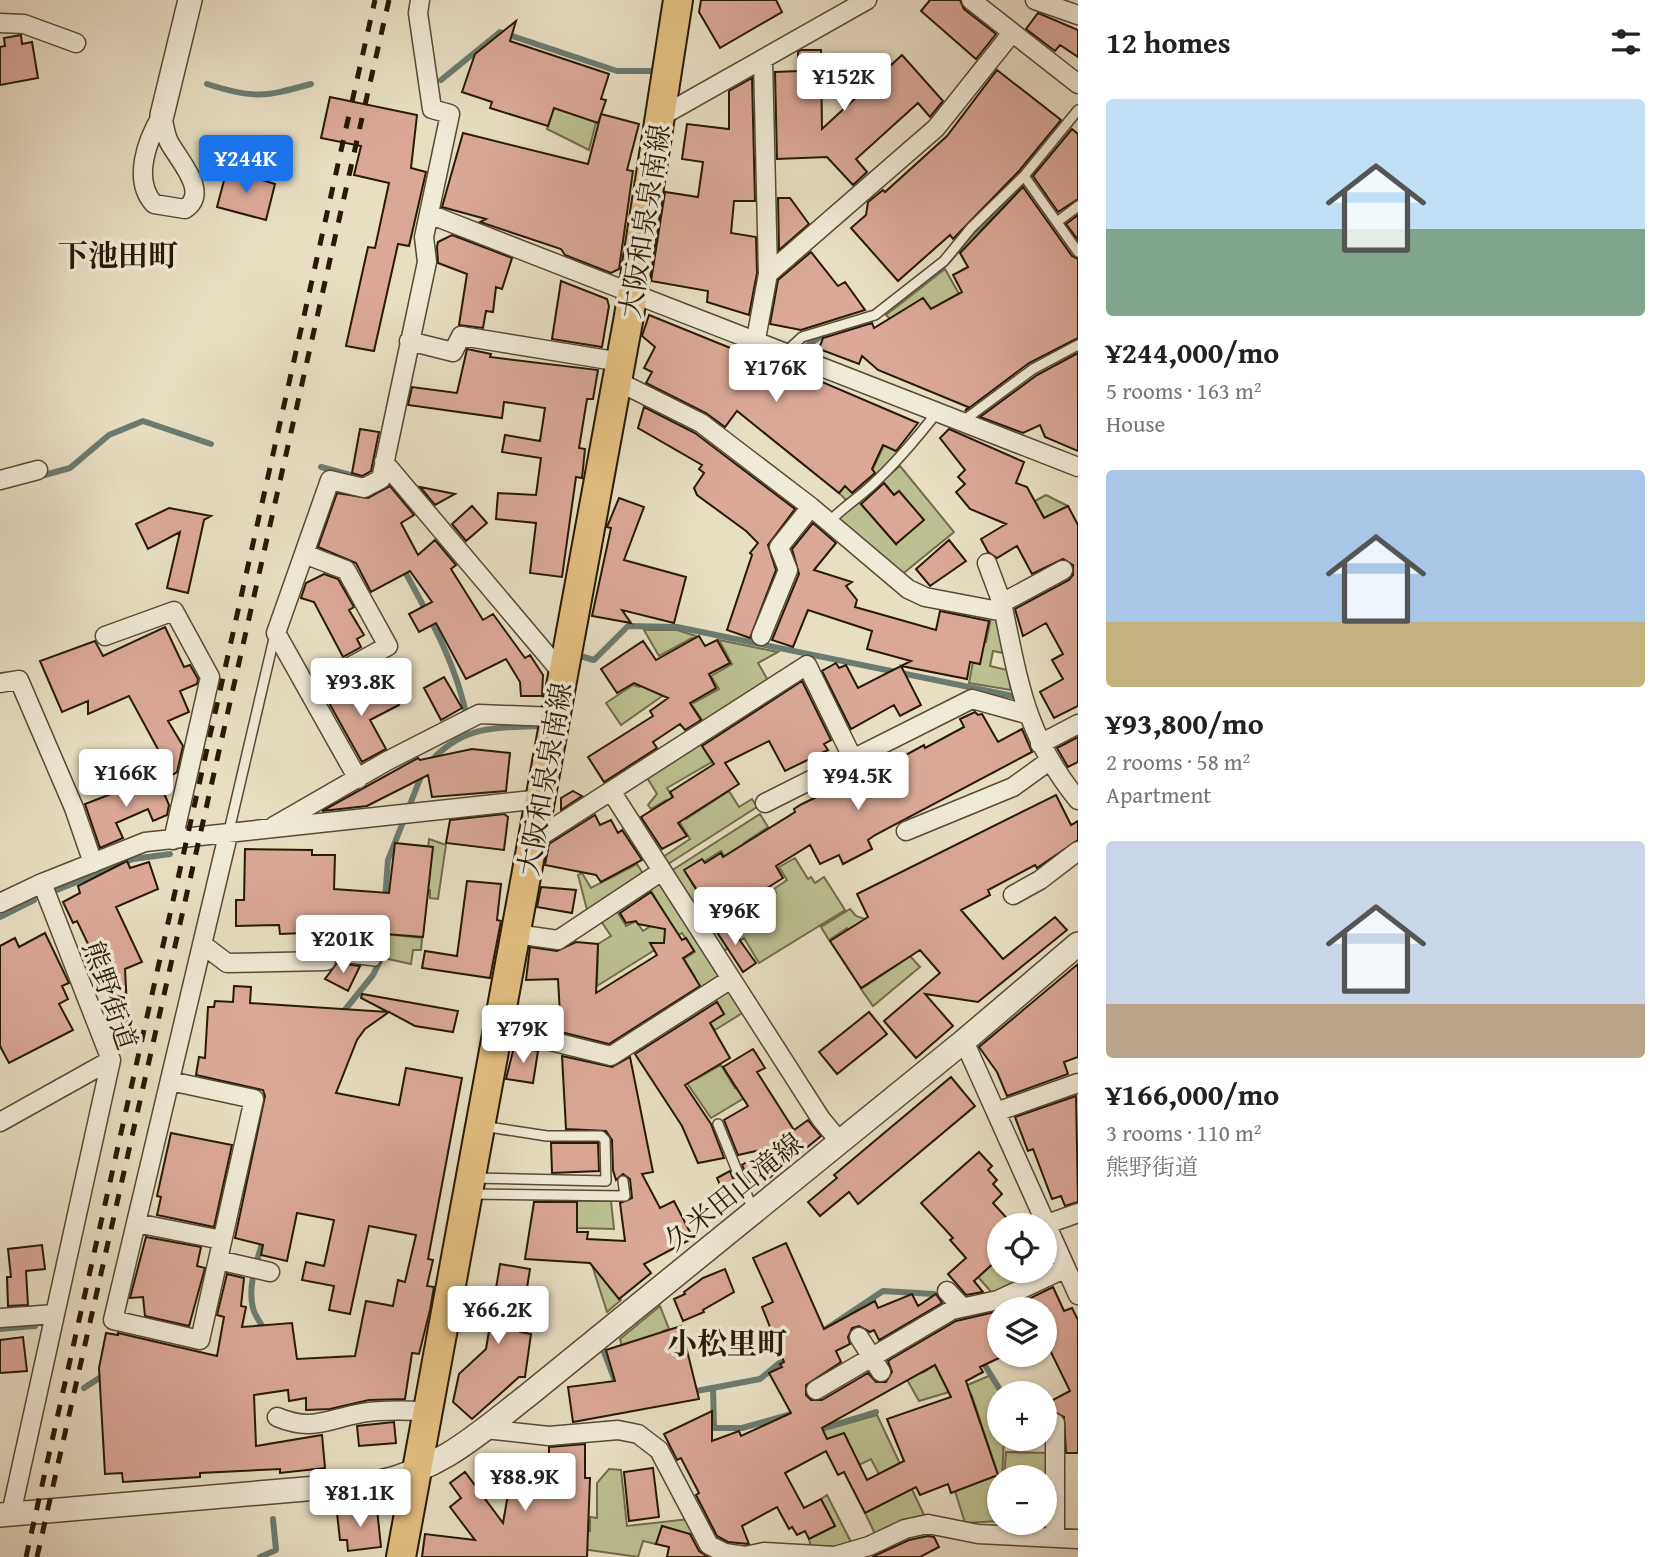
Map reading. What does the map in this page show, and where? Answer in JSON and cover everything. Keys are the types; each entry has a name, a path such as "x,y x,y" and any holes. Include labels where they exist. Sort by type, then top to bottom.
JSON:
{"main road":[{"name":"大阪和泉泉南線","path":"401,1557 633,294 678,0"}],"street":[{"path":"162,115 168,140 197,195 194,203 185,209 154,204 147,197 142,181 145,160 153,130 162,115 190,0"},
{"path":"358,779 276,633 330,480 364,488 382,479 426,261 424,237 450,114 432,108 418,13 420,0"},
{"path":"660,117 867,0"},
{"path":"971,0 1078,84"},
{"path":"1035,0 1078,15"},
{"path":"0,23 24,24 76,43"},
{"path":"768,274 936,128 1011,34"},
{"path":"756,339 768,274 763,59"},
{"path":"145,160 154,153 168,151 177,154"},
{"path":"429,214 787,351 1078,467"},
{"path":"409,341 453,352 461,336 619,371 701,423 811,507 908,589 925,597 1003,607 1063,570"},
{"path":"384,462 564,674"},
{"path":"0,481 38,470"},
{"path":"761,636 788,570 779,547 811,507"},
{"path":"304,554 346,570 388,646 308,690"},
{"path":"987,563 1003,607 1026,714 1048,761 1078,800"},
{"path":"105,636 174,611 210,677 173,840"},
{"path":"533,841 807,665 853,758"},
{"path":"0,683 19,680 74,808 93,863"},
{"path":"765,803 972,698 1026,714"},
{"path":"265,831 480,714 556,717"},
{"path":"1040,744 1078,724"},
{"path":"906,831 930,809 1013,787 1048,761"},
{"path":"611,791 821,1119 840,1142"},
{"path":"0,904 42,883 145,842 541,799"},
{"path":"170,1081 254,1099 200,1340 113,1320 228,835"},
{"path":"1013,895 1040,880 1078,851"},
{"path":"516,934 558,940 662,871"},
{"name":"熊野街道","path":"6,1515 55,1314 111,1060 42,883"},
{"path":"202,944 227,963 326,961"},
{"name":"久米田山滝線","path":"6,1515 376,1483 417,1474 462,1448 964,1041 1078,944"},
{"path":"498,1028 611,1056 731,979"},
{"path":"964,1041 1041,1213"},
{"path":"0,1122 111,1060"},
{"path":"996,1112 1078,1083"},
{"path":"1057,1220 1078,1213"},
{"path":"136,1223 222,1240"},
{"path":"1057,1248 1078,1295"},
{"path":"218,1260 270,1272"},
{"path":"816,1390 877,1365 961,1306 998,1300 1066,1268"},
{"path":"947,1291 961,1306"},
{"path":"0,1318 55,1314"},
{"path":"859,1337 877,1365"},
{"path":"277,1417 296,1425 312,1426 362,1413 428,1411"},
{"path":"485,1429 550,1436 629,1431 649,1441 659,1450 712,1549 745,1556 764,1552 845,1555 905,1529 928,1524 978,1534 1078,1539"},
{"path":"1055,1451 1055,1537"}],"lane":[{"path":"787,351 802,337 874,316 944,261 971,228 1027,179 1078,110"},
{"path":"1027,179 1078,252"},
{"path":"1057,222 1078,206"},
{"path":"963,421 1005,388 1078,345"},
{"path":"829,522 841,508 858,499 890,469 938,411"},
{"path":"228,835 276,633"},
{"path":"326,961 333,956 375,961"},
{"path":"718,1124 754,1212"},
{"path":"470,1186 488,1181 606,1181 605,1140 601,1136 547,1136 481,1126"},
{"path":"470,1186 625,1196 623,1181"}],"green space":[{"path":"554,108 593,121 599,111 589,150 547,129"},
{"path":"945,269 962,299 931,309 923,298 891,320 886,315"},
{"path":"884,445 898,452 868,486 846,500 839,493 858,470 872,471"},
{"path":"900,466 954,532 900,576 835,521 844,510 859,502 896,544 894,495 882,481"},
{"path":"1046,495 1068,506 1044,518 1035,501"},
{"path":"991,618 997,619 1003,653 993,651 990,666 1007,670 1011,690 969,683 977,640 986,642"},
{"path":"644,630 677,630 696,636 659,656"},
{"path":"719,640 778,652 758,663 769,682 705,724 691,704 719,689 711,676 732,664"},
{"path":"647,684 678,685 621,725 606,703 633,685 639,687"},
{"path":"700,742 712,762 667,788 686,819 729,791 739,807 752,799 757,807 665,866 660,859 690,839 666,800 651,809 648,805 657,794 646,776"},
{"path":"760,814 768,827 744,843 761,871 741,883 721,851 686,873 713,917 704,923 671,871"},
{"path":"429,839 446,845 438,899 430,898 430,890 424,889"},
{"path":"795,858 808,879 811,877 815,883 824,877 845,910 759,963 744,938 722,952 711,935 776,893 774,889 787,880 779,867"},
{"path":"637,864 645,877 588,914 578,875 582,873 591,888"},
{"path":"661,877 723,976 662,1015 655,1003 695,977 684,959 695,952 682,933 597,986 598,944 611,936 599,918 615,908 626,926 636,921 643,931 666,916 648,886"},
{"path":"850,909 856,916 882,925 920,967 873,1006 861,989 897,965 877,935 850,932 847,928 829,940 821,927"},
{"path":"385,934 422,938 421,950 413,950 411,964 383,958"},
{"path":"729,988 744,1012 715,1030 710,1023 724,1014 714,997"},
{"path":"687,1065 696,1079 721,1065 735,1088 743,1083 751,1094 711,1118 678,1070"},
{"path":"577,1201 611,1201 614,1229 577,1228"},
{"path":"592,1265 621,1300 607,1312"},
{"path":"987,1269 987,1283 1017,1283 993,1294 978,1277"},
{"path":"660,1306 669,1329 663,1331 661,1341 622,1346 620,1339"},
{"path":"940,1362 949,1392 919,1401 905,1376 924,1372"},
{"path":"991,1375 994,1381 987,1381 987,1442 972,1396 965,1386"},
{"path":"877,1415 925,1517 876,1536 865,1513 892,1499 871,1459 859,1465 845,1435 818,1449 810,1434"},
{"path":"990,1451 1003,1451 1003,1465 995,1465"},
{"path":"1006,1452 1049,1453 1049,1465 1005,1465"},
{"path":"609,1469 621,1470 627,1526 689,1519 697,1536 662,1526 656,1544 643,1541 638,1557 568,1547 581,1531 590,1531 590,1517 597,1518 597,1483"},
{"path":"987,1479 987,1522 965,1523 955,1491"},
{"path":"827,1495 853,1546 836,1551 811,1547 809,1539 835,1526 821,1499"}],"building":[{"path":"701,0 776,0 782,12 720,48 699,12"},
{"path":"930,0 960,0 964,9 996,34 976,59 921,11"},
{"path":"1038,13 1078,30 1078,57 1060,45 1055,51 1026,29"},
{"path":"516,21 510,41 609,74 601,99 606,100 598,123 554,108 548,126 490,108 492,102 462,92 475,54"},
{"path":"21,35 22,44 32,42 38,78 0,85 0,47 5,46 4,38"},
{"path":"821,50 822,129 902,55 943,101 930,117 918,103 856,159 867,172 853,185 827,157 777,159 775,72 798,71 798,52"},
{"path":"997,70 1061,120 1019,171 953,239 950,235 898,281 851,228 866,215 868,202 883,190 885,192 947,136"},
{"path":"752,78 755,201 734,201 731,233 756,237 757,273 749,315 707,302 708,291 651,281 665,192 698,197 703,162 682,159 687,124 729,129 729,91"},
{"path":"330,97 417,115 411,168 426,172 409,246 398,244 374,351 346,346 368,247 375,248 389,183 354,175 361,146 321,138"},
{"path":"601,114 639,124 627,170 633,171 619,269 611,273 565,255 561,249 480,222 486,219 442,207 463,133 588,164"},
{"path":"1072,129 1078,134 1078,199 1058,212 1033,176"},
{"path":"227,169 275,184 266,220 217,207"},
{"path":"1023,187 1072,256 1078,259 1078,338 1029,363 965,411 968,407 878,370 862,356 859,364 819,349 823,338 872,323 874,328 923,298 931,309 962,292 953,275 968,267 960,253"},
{"path":"778,198 790,198 809,224 779,250"},
{"path":"1078,215 1078,240 1066,224"},
{"path":"452,235 512,258 502,289 496,287 493,312 486,311 483,328 459,325 467,274 438,263 438,242"},
{"path":"811,252 838,286 845,282 865,310 801,330 770,324 778,280"},
{"path":"561,281 607,299 609,306 602,347 552,339"},
{"path":"649,315 819,384 820,381 918,423 896,451 883,445 872,469 875,473 852,493 845,486 839,493 737,411 725,427 706,413 646,383 652,372 644,368 655,347 642,336"},
{"path":"467,349 491,354 490,357 598,370 593,399 587,399 579,448 585,449 582,478 576,477 562,577 530,573 536,523 496,519 498,493 536,495 541,458 502,452 505,435 540,441 545,408 504,402 502,418 408,405 412,387 457,393"},
{"path":"1078,353 1078,451 1045,437 1040,425 1023,433 980,417 1037,375"},
{"path":"644,407 695,433 795,509 768,545 776,570 750,638 727,630 752,555 750,553 758,543 697,495 694,488 704,473 699,469 702,465 638,428"},
{"path":"360,429 379,432 371,471 362,476 352,473"},
{"path":"949,429 1024,462 1016,483 1027,487 1044,518 1068,506 1078,525 1078,706 1054,718 1040,692 1063,679 1052,660 1063,654 1046,623 1023,636 1015,609 1069,580 1073,575 1073,565 1063,559 1032,574 1017,546 997,558 988,552 981,539 1006,524 970,509 956,492 965,484 958,477 965,470 940,438"},
{"path":"884,483 894,495 899,491 924,520 896,544 861,504"},
{"path":"390,486 414,515 401,523 418,555 435,540 456,565 451,569 483,620 493,614 525,658 530,655 543,675 542,696 521,696 520,682 506,659 466,679 436,623 419,632 409,614 432,602 410,571 371,592 356,563 318,547 337,493 368,498"},
{"path":"420,487 455,494 435,505"},
{"path":"619,498 644,507 624,560 686,577 674,623 622,610 631,623 592,616 611,528 607,527"},
{"path":"472,506 487,523 466,541 452,524"},
{"path":"169,508 211,516 204,520 188,593 167,588 180,532 148,549 136,524"},
{"path":"813,523 836,543 814,570 852,582 846,586 857,600 855,607 936,630 940,611 989,621 980,664 970,662 967,679 901,666 911,661 867,649 872,631 808,610 793,647 772,640 799,574 792,549"},
{"path":"949,540 966,561 930,586 916,569"},
{"path":"324,574 338,579 354,607 349,610 364,635 357,639 361,647 343,657 314,602 301,598 306,583"},
{"path":"165,627 184,667 190,665 198,679 197,684 180,691 189,712 168,721 183,746 177,772 172,775 129,696 88,714 88,701 62,712 40,661 95,641 103,656"},
{"path":"699,636 705,646 717,640 730,663 709,674 716,688 690,703 701,720 685,730 680,724 653,742 657,748 604,782 588,757 653,716 650,711 668,698 634,683 617,693 601,669 643,641 656,660"},
{"path":"836,663 839,668 846,665 858,688 901,666 921,705 900,716 894,705 851,729 822,671"},
{"path":"444,677 462,708 441,720 424,688"},
{"path":"802,681 831,740 824,744 828,750 785,771 769,741 725,763 739,784 678,823 687,836 662,849 641,817 673,797 670,792 714,764 702,746"},
{"path":"345,683 357,705 389,687 399,705 370,720 386,749 362,762 324,694"},
{"path":"975,712 982,714 998,742 1022,729 1032,752 875,835 868,840 872,849 843,864 839,855 820,864 810,845 776,866 783,878 727,913 722,905 711,912 684,870 702,859 705,863 721,853 723,857 795,812 794,809 802,804 861,776 862,779 924,745 925,748 964,727 960,719"},
{"path":"1078,737 1078,762 1068,767 1057,748"},
{"path":"472,749 510,753 506,791 432,797 428,775 367,806 322,811 418,758 420,760"},
{"path":"157,776 169,805 167,815 153,821 148,809 116,823 123,838 100,848 85,804"},
{"path":"573,791 582,796 561,810 561,798"},
{"path":"1056,795 1071,825 1078,821 1078,840 1037,868 1035,865 988,890 990,895 961,910 1003,959 1055,917 1067,930 978,1002 925,994 953,1026 916,1058 884,1021 940,973 920,950 861,988 830,941 868,917 857,894"},
{"path":"504,814 508,817 504,850 446,843 450,820"},
{"path":"595,815 600,825 611,820 618,833 622,830 642,860 601,882 596,875 545,865 549,844"},
{"path":"395,843 433,847 423,937 374,933 374,947 367,953 341,950 343,946 303,945 303,933 280,934 279,925 236,926 236,900 244,900 245,849 312,850 312,855 335,855 334,889 389,893"},
{"path":"127,861 130,868 149,862 158,889 116,907 142,962 125,969 128,1027 77,921 73,923 63,902 80,893 78,886"},
{"path":"467,881 501,884 497,920 501,921 490,978 422,968 425,951 457,956"},
{"path":"541,887 576,890 572,913 537,907"},
{"path":"651,892 682,940 686,938 694,951 683,958 700,986 609,1044 561,1032 558,979 526,980 530,947 557,951 576,942 598,944 596,993 657,955 650,943 664,943 665,929 638,924 636,921 626,923 620,913"},
{"path":"726,921 756,963 743,972 715,929"},
{"path":"45,933 69,983 62,986 68,999 59,1004 73,1030 9,1063 0,1046 0,946 15,938 19,947"},
{"path":"337,963 360,966 348,991 325,979"},
{"path":"1078,964 1078,1057 1064,1062 1068,1074 1007,1096 997,1072 979,1047"},
{"path":"234,986 251,987 250,1003 388,1012 361,998 362,994 458,1011 453,1032 415,1026 389,1012 365,1029 357,1040 336,1093 399,1105 406,1068 462,1078 428,1259 433,1260 427,1286 434,1287 430,1310 419,1354 412,1353 405,1399 369,1400 330,1409 306,1410 306,1398 289,1401 288,1390 254,1395 256,1446 322,1435 325,1468 280,1473 280,1469 200,1473 200,1477 123,1482 122,1473 105,1474 99,1368 106,1333 118,1333 217,1356 224,1317 217,1315 227,1274 244,1278 241,1306 246,1307 242,1327 292,1323 297,1359 355,1356 366,1301 393,1306 398,1280 405,1282 416,1235 369,1226 350,1314 329,1310 334,1286 302,1280 306,1262 324,1266 334,1220 297,1213 287,1261 261,1255 263,1245 235,1238 265,1096 263,1090 196,1075 199,1057 205,1058 208,1007 214,1007 215,1001 233,1002"},
{"path":"717,1002 724,1014 710,1023 730,1058 685,1085 711,1124 724,1158 698,1163 682,1126 635,1054"},
{"path":"869,1012 887,1034 837,1074 819,1052"},
{"path":"514,1047 538,1051 533,1083 506,1079"},
{"path":"753,1049 765,1068 757,1072 794,1130 808,1120 821,1136 758,1187 753,1181 750,1183 742,1165 774,1147 738,1155 724,1120 748,1106 723,1067"},
{"path":"562,1056 612,1067 630,1057 653,1172 642,1174 660,1208 674,1201 693,1238 644,1264 651,1273 619,1299 590,1263 525,1259 534,1202 577,1202 577,1232 588,1232 587,1239 625,1241 620,1203 632,1198 630,1179 623,1174 616,1180 612,1140 606,1131 566,1129"},
{"path":"951,1077 975,1106 858,1204 849,1192 820,1216 808,1202 837,1178 834,1175"},
{"path":"1076,1096 1078,1202 1065,1206 1061,1196 1052,1199 1033,1149 1028,1151 1015,1117"},
{"path":"171,1133 232,1145 214,1227 157,1215 161,1197 157,1196"},
{"path":"551,1143 598,1143 599,1171 552,1173"},
{"path":"979,1152 992,1166 988,1170 997,1180 993,1184 1002,1194 993,1203 1002,1213 987,1213 987,1269 974,1281 983,1292 966,1295 948,1274 966,1258 950,1240 953,1238 921,1203"},
{"path":"730,1171 737,1188 724,1194 717,1178"},
{"path":"146,1237 201,1247 197,1266 205,1268 189,1326 145,1316 143,1297 130,1298"},
{"path":"786,1243 824,1329 875,1301 878,1308 912,1294 918,1306 936,1294 942,1303 879,1340 874,1330 870,1332 859,1326 852,1328 848,1337 850,1344 836,1351 841,1362 806,1385 806,1395 811,1400 822,1400 868,1373 876,1382 886,1382 892,1372 888,1361 956,1321 987,1314 987,1364 980,1367 983,1372 966,1381 987,1443 987,1451 990,1451 995,1465 987,1465 987,1479 951,1493 948,1484 920,1495 916,1487 865,1513 844,1472 838,1475 826,1451 785,1473 804,1508 821,1499 835,1526 809,1539 805,1531 797,1535 792,1527 789,1529 777,1507 742,1526 749,1544 728,1542 717,1536 681,1458 677,1460 664,1434 712,1411 712,1441 739,1431 741,1436 791,1413 769,1373 782,1367 780,1364 784,1362 762,1307 773,1302 753,1258","holes":["935,1365 951,1397 887,1419 904,1461 867,1480 844,1433 827,1439 822,1428"]},
{"path":"42,1245 45,1269 26,1271 28,1305 8,1306 7,1277 11,1277 8,1249"},
{"path":"500,1264 530,1269 520,1332 531,1334 525,1377 519,1377 472,1419 453,1402 459,1374 486,1349"},
{"path":"725,1269 734,1292 703,1310 704,1312 683,1321 674,1299 685,1294 684,1292 703,1278"},
{"path":"1053,1287 1064,1311 1072,1308 1078,1320 1078,1453 1066,1453 1064,1417 1057,1414 1057,1398 1070,1391 1057,1364 1057,1297 1033,1297"},
{"path":"681,1326 699,1399 573,1422 568,1387 615,1381 606,1350"},
{"path":"23,1337 27,1371 0,1373 0,1340"},
{"path":"394,1422 396,1443 359,1446 357,1426"},
{"path":"585,1444 585,1478 590,1478 587,1557 422,1557 425,1534 475,1540 450,1507 461,1498 450,1483 465,1472 503,1523 514,1460 549,1465 549,1447"},
{"path":"653,1468 659,1517 629,1521 624,1472"},
{"path":"377,1509 381,1547 348,1551 347,1540 340,1540 337,1513"},
{"path":"662,1526 690,1534 699,1551 708,1557 667,1557 669,1547 656,1544"},
{"path":"934,1537 939,1547 920,1557 872,1557 909,1540"}],"waterway":[{"path":"441,80 500,32 617,71 651,71"},
{"path":"207,84 248,94 270,94 311,84"},
{"path":"932,276 1016,193 1039,163"},
{"path":"808,345 823,335"},
{"path":"37,477 70,468 109,435 143,421 211,444"},
{"path":"321,467 354,476 357,481"},
{"path":"403,568 449,660 467,718"},
{"path":"580,656 594,660 628,626 677,627 1013,696"},
{"path":"430,762 442,750 467,735 494,729 540,726"},
{"path":"385,900 388,860 422,774"},
{"path":"57,890 133,859 170,854"},
{"path":"0,917 34,900"},
{"path":"340,1016 373,975 380,961 382,928"},
{"path":"264,1237 251,1290 254,1312 264,1333"},
{"path":"826,1329 883,1291 934,1294 940,1301"},
{"path":"0,1329 35,1326"},
{"path":"604,1352 617,1386"},
{"path":"691,1392 760,1379 789,1355"},
{"path":"981,1359 995,1381"},
{"path":"84,1388 107,1373"},
{"path":"713,1388 714,1428 742,1428 792,1414"},
{"path":"814,1431 876,1412"},
{"path":"260,1557 276,1550 273,1519"}],"railway":[{"path":"352,102 375,0"},
{"path":"365,105 389,0"},
{"path":"26,1557 349,115"},
{"path":"37,1557 362,118"}],"district":[{"name":"下池田町","path":"118,255"},
{"name":"小松里町","path":"727,1343"}]}
